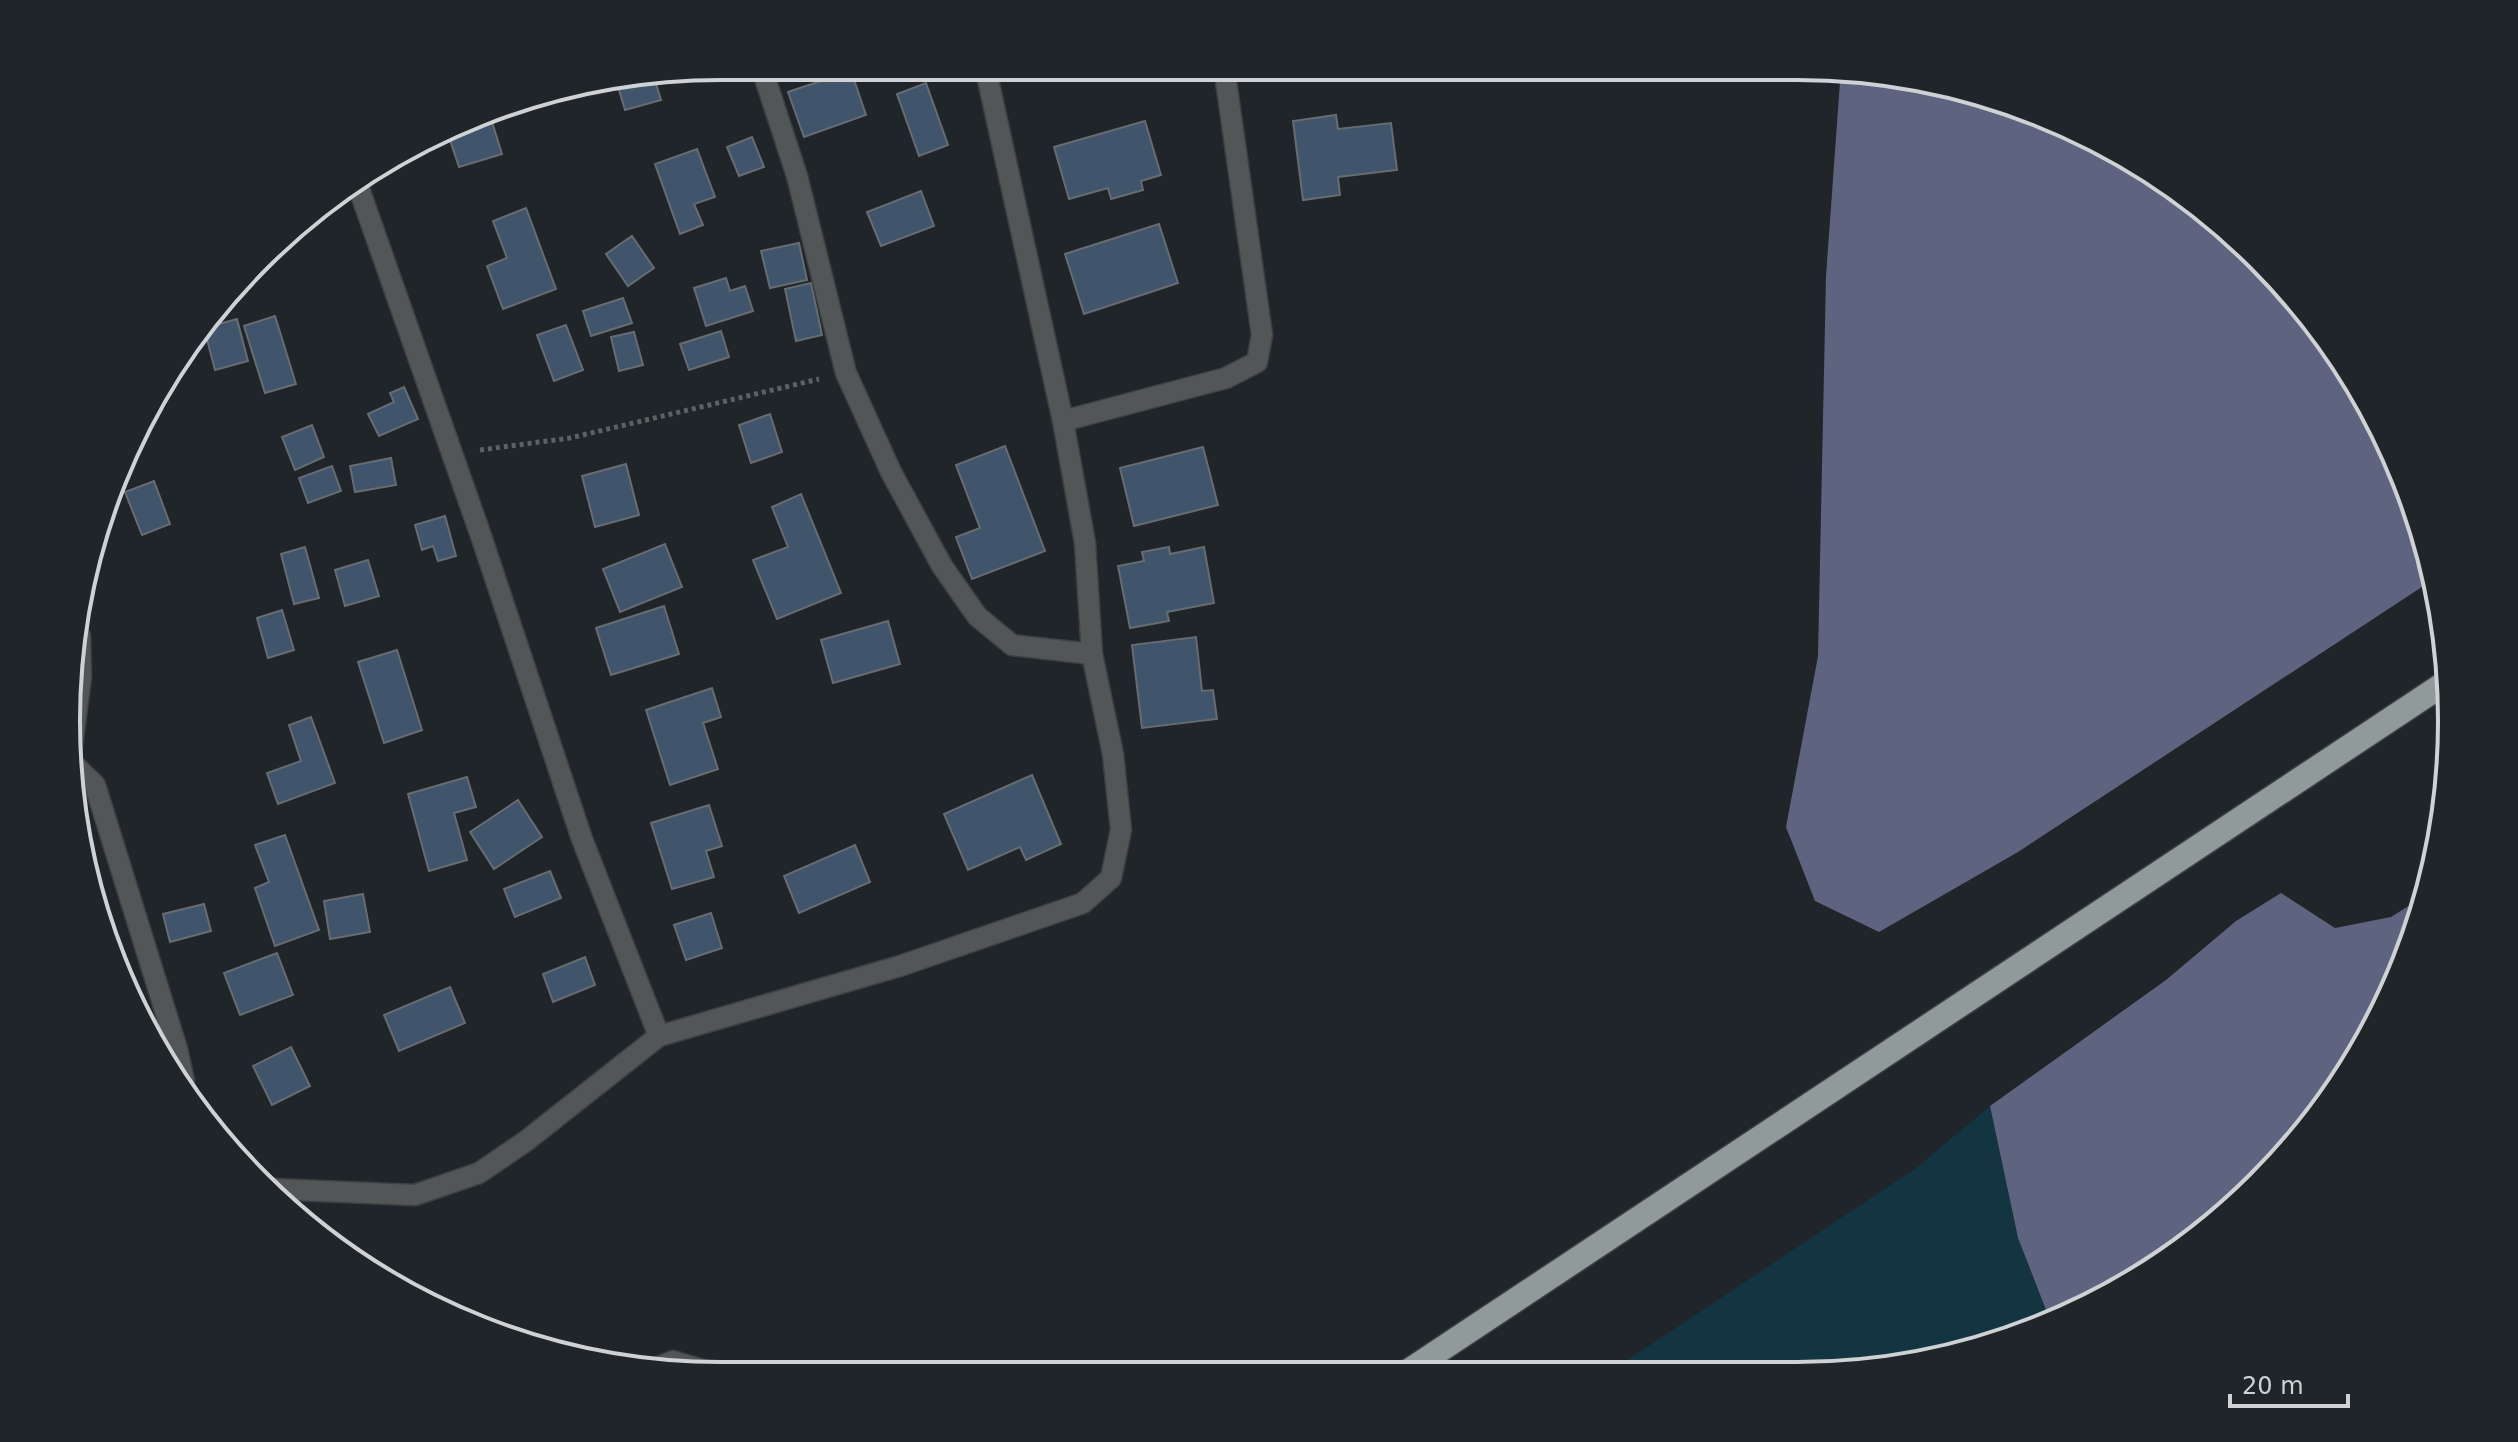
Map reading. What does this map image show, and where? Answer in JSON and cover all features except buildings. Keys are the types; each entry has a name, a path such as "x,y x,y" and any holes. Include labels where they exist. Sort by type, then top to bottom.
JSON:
{"highway":[{"path":"1422,1362 2437,688"}],"street":[{"path":"766,80 797,176 846,373 891,472 942,566 977,616 1012,645 1092,654"},
{"path":"284,1189 415,1195 479,1173 526,1141 659,1036 900,966 1069,908 1083,903 1111,878 1121,830 1113,754 1092,654 1085,543 1063,421 988,80"},
{"path":"1063,421 1226,378 1257,362 1262,335 1226,80"},
{"path":"360,192 582,839 659,1036"},
{"path":"82,773 95,785 181,1065"}],"path":[{"path":"452,454 570,438 846,373"}],"shaded area":[{"path":"1840,81 1881,85 1963,102 2003,114 2081,146 2153,188 2220,239 2279,298 2306,331 2330,365 2372,437 2404,515 2424,586 2018,852 1879,932 1815,901 1786,827 1818,656 1826,276"},
{"path":"2281,893 2335,928 2391,917 2411,905 2389,966 2352,1042 2306,1111 2279,1144 2220,1203 2187,1230 2118,1276 2047,1311 2018,1238 1990,1106 2166,980 2236,921"},
{"path":"1990,1106 2018,1238 2047,1311 1963,1340 1881,1357 1797,1362 1625,1362 1916,1168"}]}
